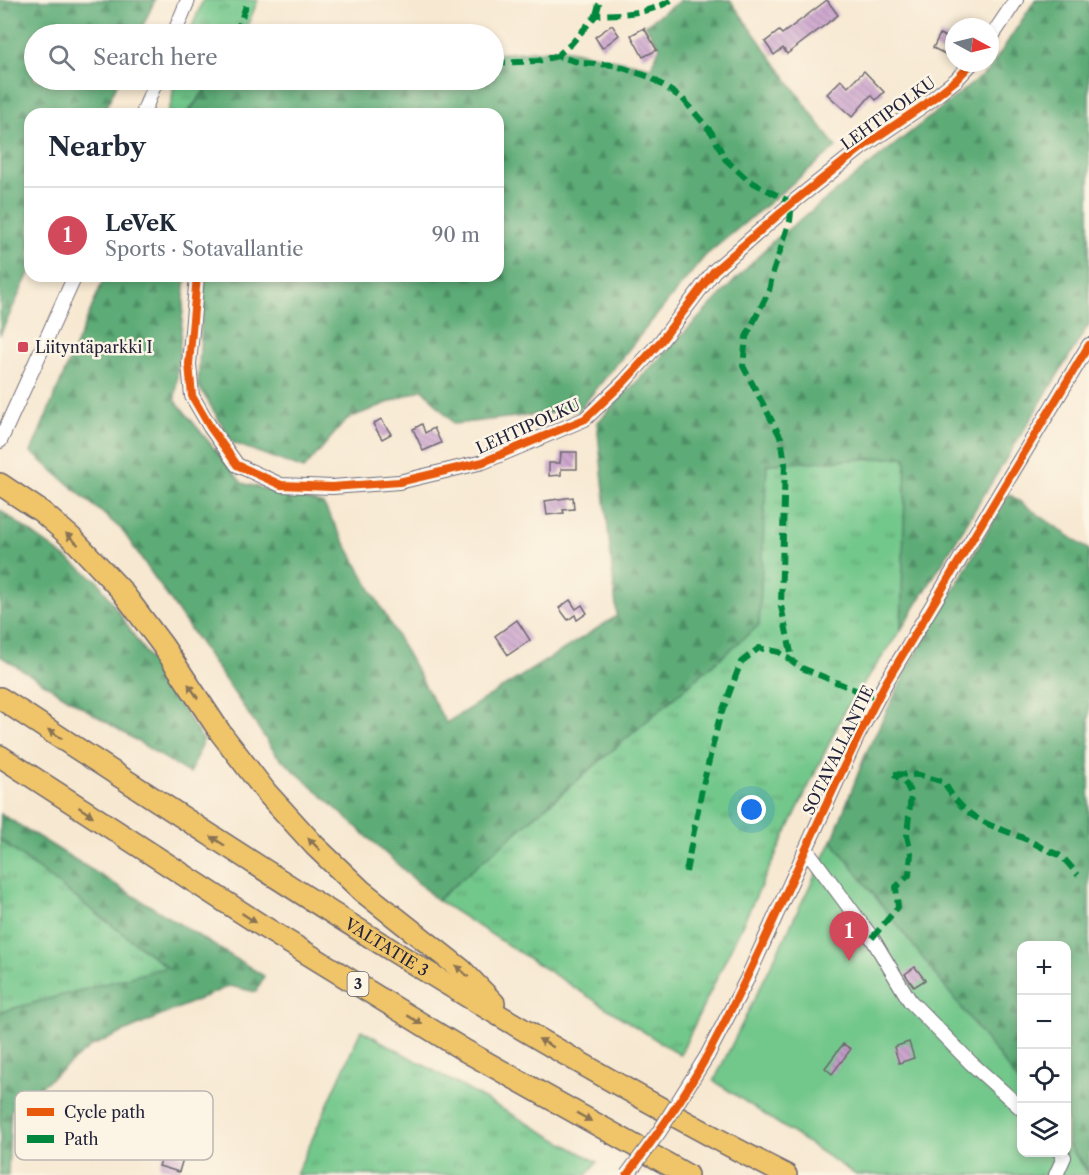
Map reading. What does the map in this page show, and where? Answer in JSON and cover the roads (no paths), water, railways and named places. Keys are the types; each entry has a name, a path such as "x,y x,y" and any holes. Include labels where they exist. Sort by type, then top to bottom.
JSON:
{"highway":[{"path":"0,484 42,512 74,540 121,590 163,646 220,732 266,792 315,846 362,891 462,970 518,1027"},
{"name":"VALTATIE 3","path":"0,698 280,882 518,1027 725,1144 786,1175"},
{"name":"3","path":"0,756 264,927 464,1050 687,1175"},
{"path":"0,769 36,780"}],"street":[{"path":"178,24 188,0"},
{"path":"999,26 1016,0"},
{"name":"LEHTIPOLKU","path":"196,282 189,364 192,396 210,427 237,465 281,485 332,487 399,482 483,462 585,419 624,382 661,341 714,271 792,203 861,148 927,103 964,72"},
{"path":"145,108 152,90"},
{"path":"0,441 72,282"},
{"name":"SOTAVALLANTIE","path":"627,1175 659,1132 707,1056 746,981 857,737 885,684 1089,345"},
{"path":"806,849 872,938 910,1001 971,1063 1017,1104"},
{"path":"1056,1175 1064,1157"}],"place":[{"name":"Liityntäparkki I","path":"23,347"},
{"name":"LeVeK","path":"849,961"}]}
